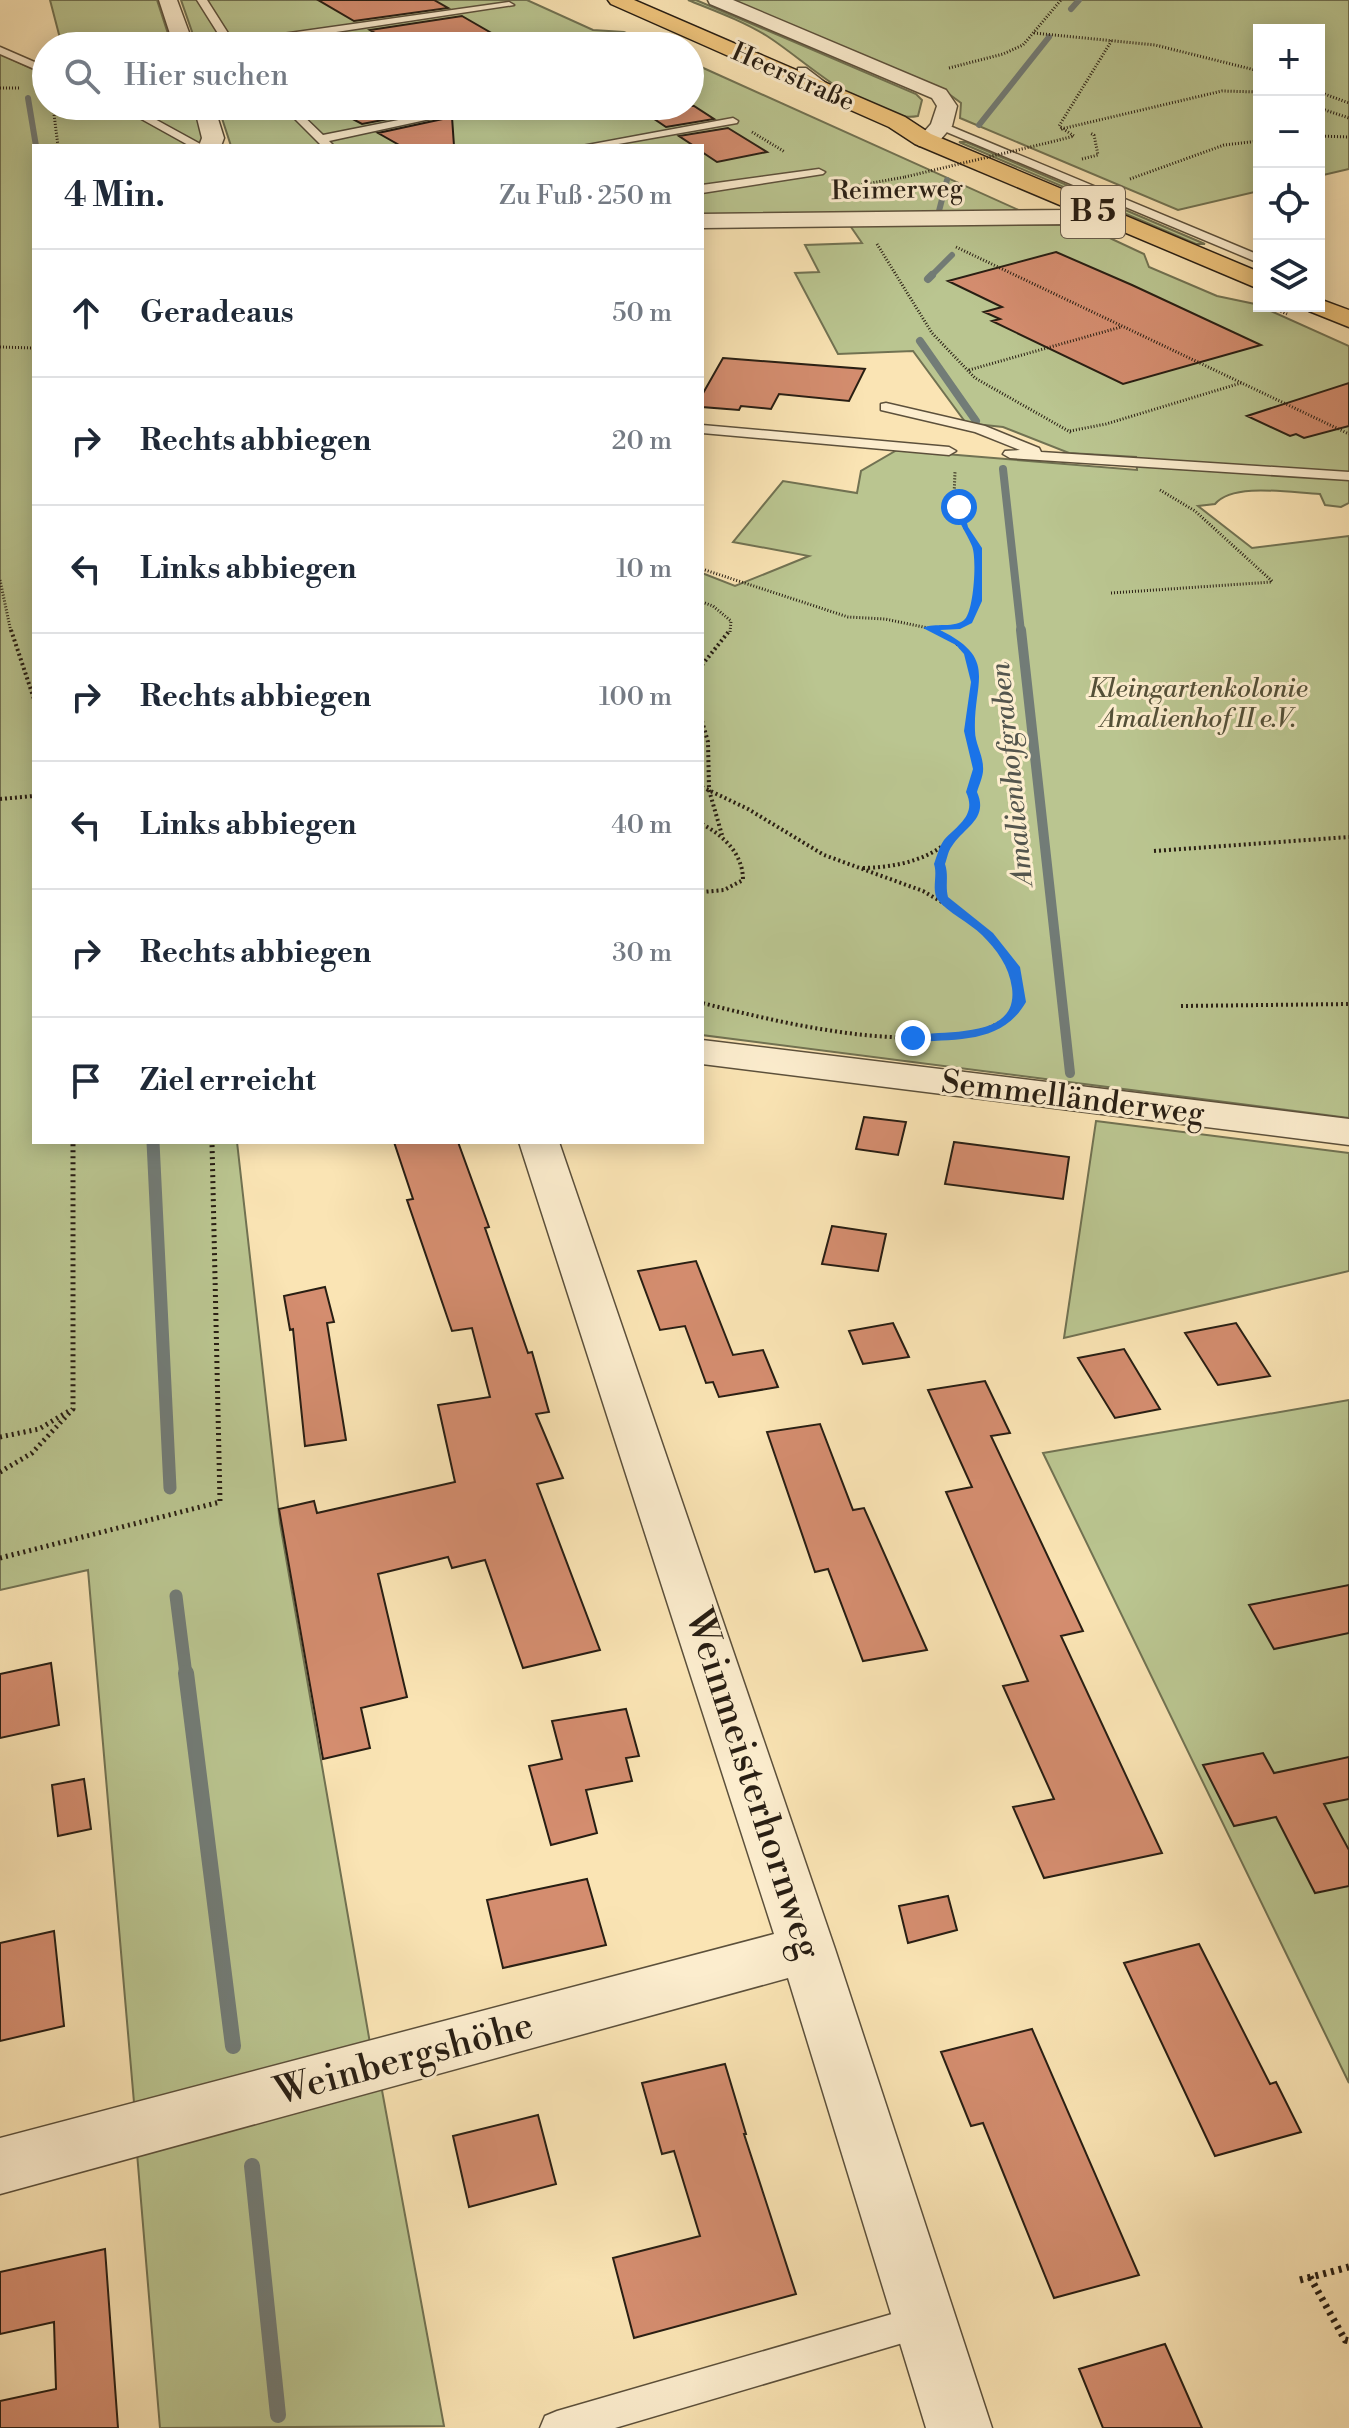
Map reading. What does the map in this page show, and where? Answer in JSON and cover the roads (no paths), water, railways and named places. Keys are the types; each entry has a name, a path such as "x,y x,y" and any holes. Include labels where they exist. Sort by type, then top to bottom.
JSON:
{"main road":[{"name":"Heerstraße","path":"618,0 691,32"},
{"name":"Heerstraße","path":"596,6 654,32"},
{"name":"Heerstraße","path":"704,38 930,135 1093,212 1253,279"},
{"name":"Heerstraße","path":"704,54 871,128 930,135"}],"street":[{"path":"168,0 179,32"},
{"path":"717,0 905,79 946,100 947,106 930,135"},
{"path":"208,120 213,138 211,144"},
{"name":"Reimerweg","path":"704,221 1069,217 1093,212"},
{"name":"Semmelländerweg","path":"704,1052 1349,1132"},
{"name":"Weinmeisterhornweg","path":"540,1144 807,1949 959,2428"},
{"name":"Weinbergshöhe","path":"0,2166 807,1949"}],"lane":[{"path":"204,0 223,32"},
{"path":"326,32 509,5"},
{"path":"0,50 32,65"},
{"path":"802,70 838,96"},
{"path":"149,120 194,144"},
{"path":"301,120 324,142 422,120"},
{"path":"600,144 733,121"},
{"path":"930,135 1253,257"},
{"path":"704,189 819,172"},
{"path":"886,407 980,429 1049,457"},
{"path":"704,429 949,451"},
{"path":"1010,454 1349,476"},
{"path":"557,2428 925,2321"}],"waterway":[{"name":"Amalienhofgraben","path":"1071,9 1079,0"},
{"name":"Amalienhofgraben","path":"979,125 1049,37"},
{"path":"28,98 36,144"},
{"name":"Amalienhofgraben","path":"939,211 947,180"},
{"name":"Amalienhofgraben","path":"928,279 952,255"},
{"name":"Amalienhofgraben","path":"920,341 976,421"},
{"name":"Amalienhofgraben","path":"1003,469 1021,632"},
{"name":"Amalienhofgraben","path":"1021,630 1070,1073"},
{"path":"153,1144 170,1488"},
{"path":"176,1596 186,1675"},
{"path":"186,1673 233,2046"},
{"path":"252,2166 278,2415"}],"park label":[{"name":"Kleingartenkolonie Amalienhof II e.V.","path":"1198,704"}]}
